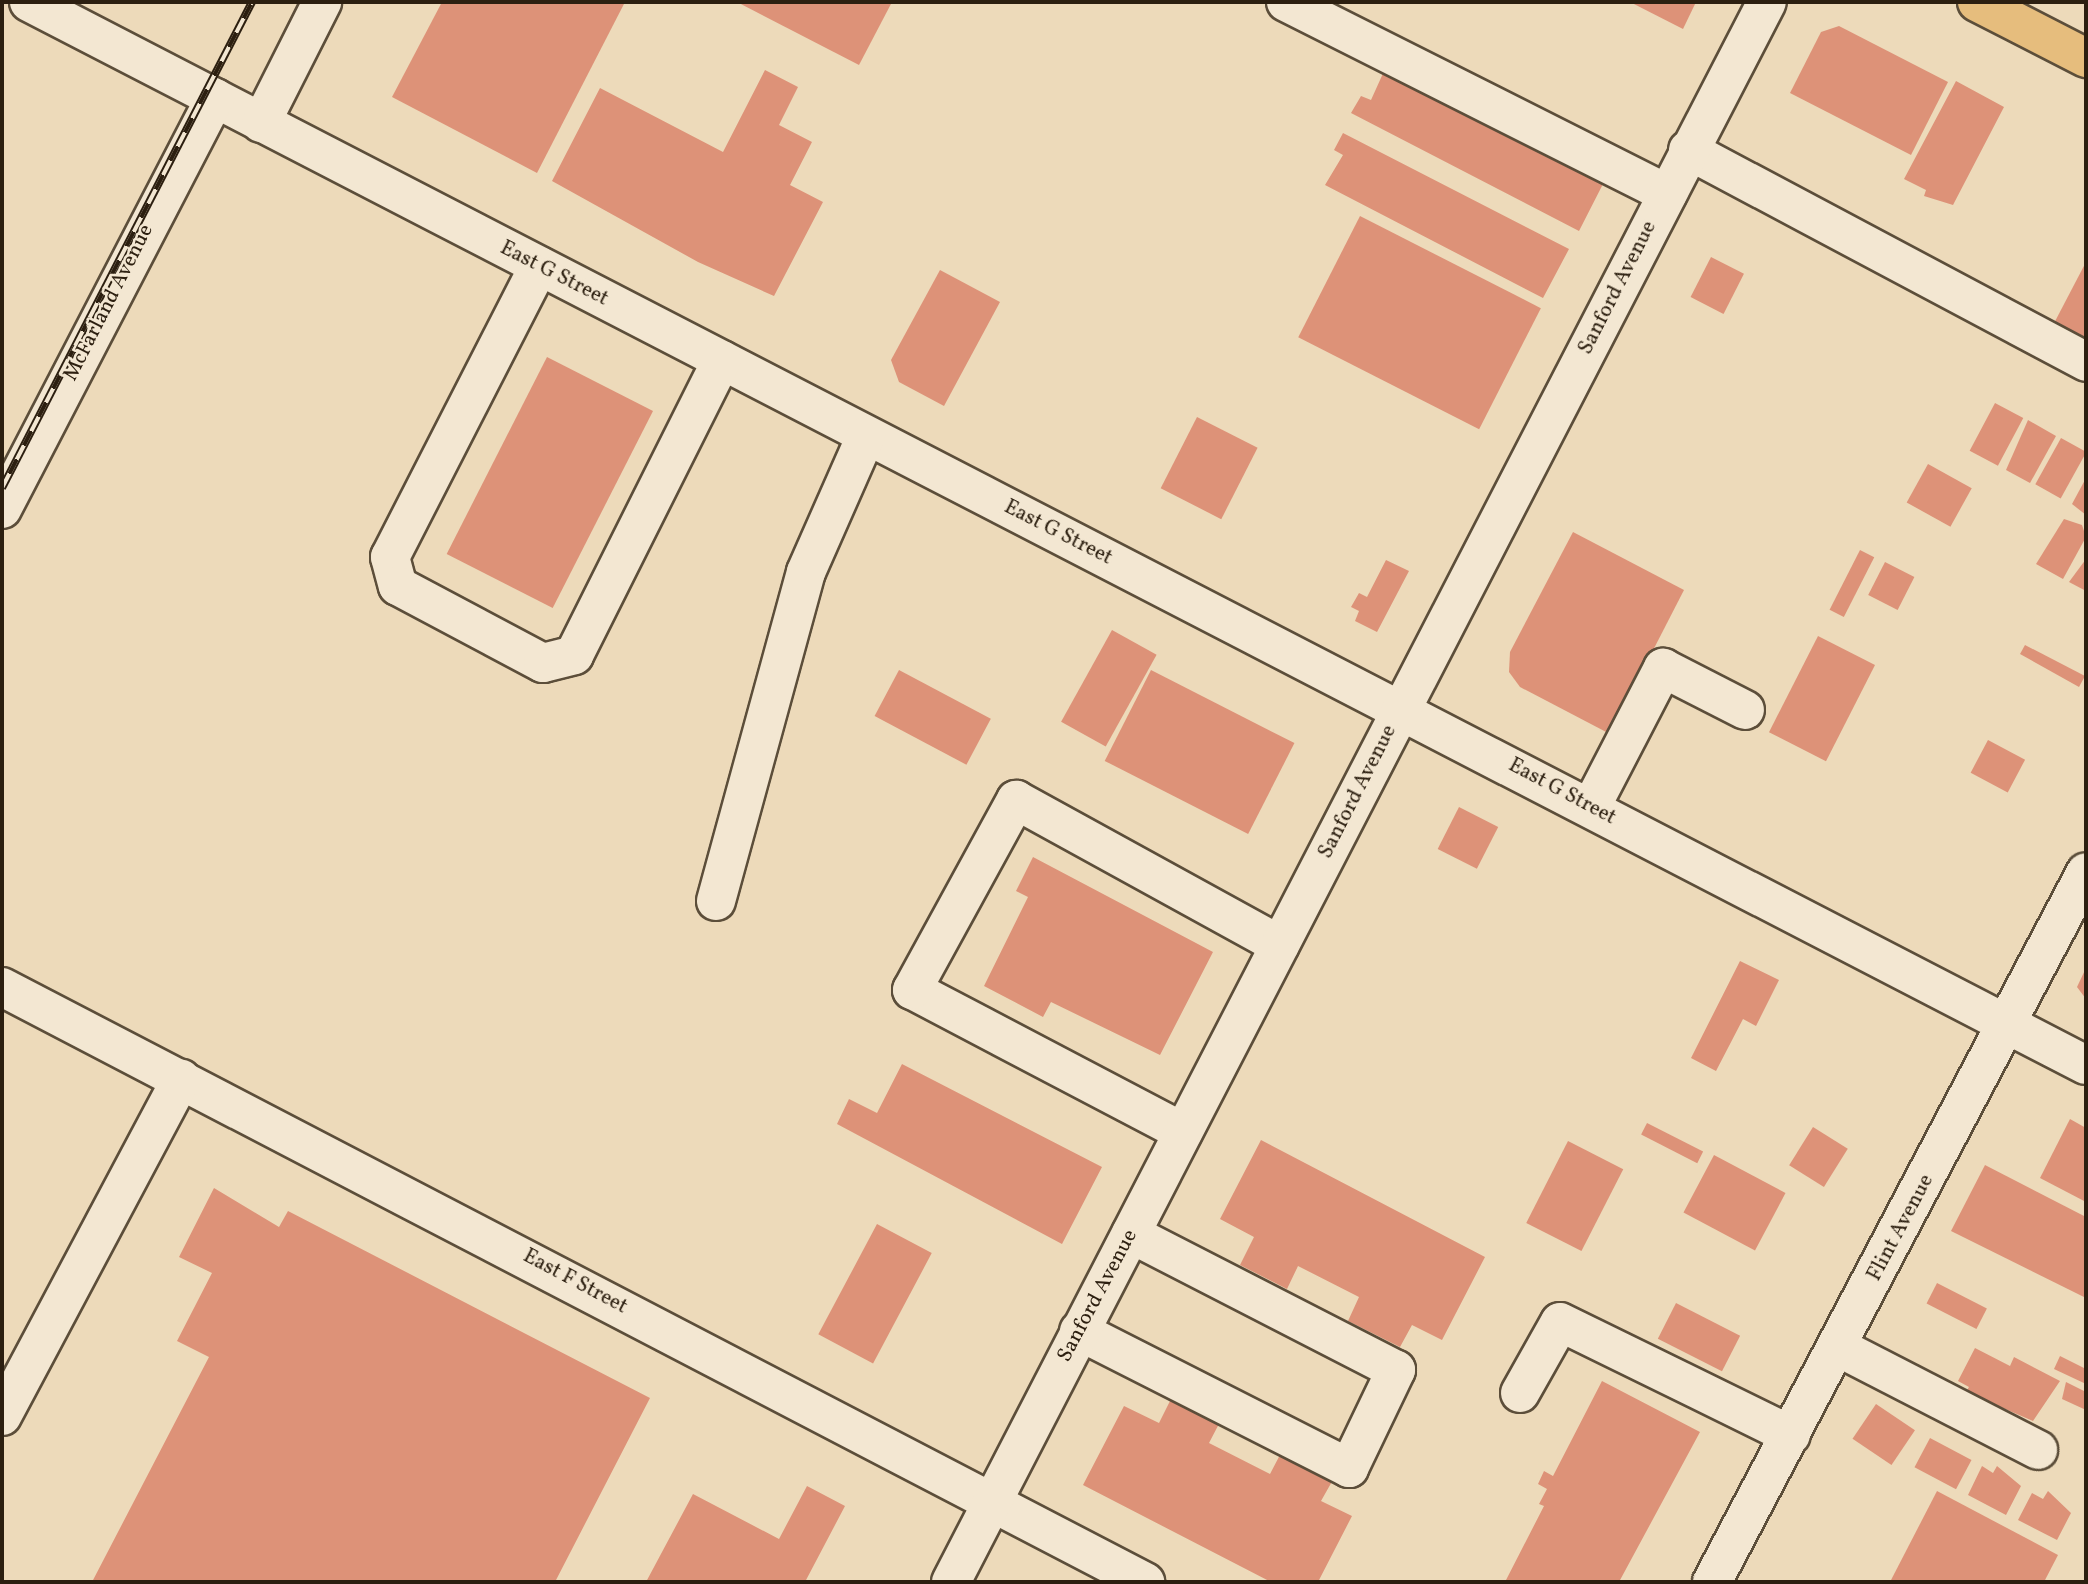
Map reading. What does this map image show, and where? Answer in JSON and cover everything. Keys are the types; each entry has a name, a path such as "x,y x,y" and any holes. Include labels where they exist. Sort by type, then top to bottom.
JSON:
{"main road":[{"path":"1978,2 2020,11 2086,58"}],"street":[{"name":"East G Street","path":"29,2 866,436 1401,708 2086,1065"},
{"path":"261,123 322,2"},
{"path":"1286,2 1667,194"},
{"name":"Sanford Avenue","path":"951,1582 1766,2"},
{"name":"McFarland Avenue","path":"2,509 215,98"},
{"path":"1688,150 2086,362"},
{"path":"539,266 390,557 398,586 543,663 574,655 722,360"},
{"path":"716,901 806,572 866,436"},
{"path":"1591,807 1663,668 1745,709"},
{"path":"1182,1132 912,990 1016,800 1280,945"},
{"name":"Flint Avenue","path":"1712,1582 2008,1026 2086,872"},
{"name":"East F Street","path":"2,988 1146,1582"},
{"path":"2,1416 181,1079"},
{"path":"1079,1331 1349,1468 1396,1370 1131,1234"},
{"path":"1520,1394 1560,1322 1791,1435"},
{"path":"1838,1347 2038,1451"}],"building":[{"path":"442,2 625,2 537,173 392,97"},
{"path":"737,2 892,2 859,65"},
{"path":"1630,2 1696,2 1683,29"},
{"path":"1839,26 1948,82 1911,155 1790,93 1821,32"},
{"path":"1385,69 1604,182 1579,231 1351,113 1361,96 1371,100"},
{"path":"765,70 798,87 779,125 812,142 790,185 823,202 774,296 698,262 552,181 600,88 723,152"},
{"path":"1956,81 2004,107 1953,205 1924,196 1926,190 1904,179"},
{"path":"1343,133 1569,249 1543,298 1325,185 1343,155 1334,150"},
{"path":"1360,216 1541,308 1479,429 1298,337"},
{"path":"1711,257 1744,274 1724,314 1691,297"},
{"path":"2086,262 2086,347 2051,329"},
{"path":"940,270 1000,302 944,406 899,382 891,360"},
{"path":"547,357 653,411 553,608 447,554"},
{"path":"1995,403 2023,418 1998,466 1970,451"},
{"path":"1197,417 1258,448 1221,519 1161,488"},
{"path":"2028,420 2056,436 2030,483 2006,470"},
{"path":"2061,438 2086,453 2061,498 2035,484"},
{"path":"1928,464 1972,488 1950,527 1907,502"},
{"path":"2086,478 2086,515 2072,504"},
{"path":"2064,519 2082,525 2086,537 2063,579 2036,564"},
{"path":"1573,532 1684,590 1610,734 1520,687 1509,672 1510,652"},
{"path":"1860,550 1874,557 1844,617 1830,610"},
{"path":"2086,559 2086,591 2069,582"},
{"path":"1386,560 1409,571 1377,632 1355,621 1359,611 1351,607 1359,593 1367,597"},
{"path":"1885,562 1914,577 1898,610 1868,595"},
{"path":"1112,630 1157,655 1106,747 1061,722"},
{"path":"1818,636 1875,665 1826,761 1769,732"},
{"path":"2025,645 2085,676 2079,687 2020,654"},
{"path":"899,670 991,719 966,765 875,716"},
{"path":"1151,670 1294,743 1248,834 1105,761"},
{"path":"1988,740 2025,760 2008,792 1971,773"},
{"path":"1459,807 1498,827 1477,869 1438,849"},
{"path":"1033,857 1213,952 1160,1055 1051,1002 1043,1017 984,986 1028,897 1016,891"},
{"path":"1740,961 1779,980 1756,1026 1743,1019 1716,1071 1691,1058"},
{"path":"2086,968 2086,999 2077,987"},
{"path":"902,1064 1102,1167 1062,1244 837,1124 849,1099 877,1113"},
{"path":"2070,1119 2086,1128 2086,1202 2040,1178"},
{"path":"1647,1123 1703,1152 1697,1163 1641,1135"},
{"path":"1813,1127 1848,1149 1824,1187 1789,1165"},
{"path":"1261,1140 1485,1257 1442,1340 1412,1325 1400,1347 1348,1321 1359,1297 1298,1266 1287,1289 1240,1265 1254,1237 1220,1219"},
{"path":"1568,1141 1623,1169 1581,1251 1526,1223"},
{"path":"1714,1155 1786,1193 1755,1250 1683,1212"},
{"path":"1985,1165 2086,1217 2086,1298 1951,1231"},
{"path":"214,1188 279,1227 288,1211 650,1398 555,1582 92,1582 209,1357 177,1341 212,1273 179,1257"},
{"path":"877,1224 932,1253 873,1363 818,1334"},
{"path":"1937,1283 1987,1308 1976,1329 1927,1303"},
{"path":"1676,1303 1740,1336 1722,1371 1658,1339"},
{"path":"1975,1348 2010,1366 2014,1357 2060,1381 2033,1421 1966,1392 1969,1387 1958,1381"},
{"path":"2060,1356 2086,1369 2086,1384 2054,1369"},
{"path":"1602,1381 1700,1432 1619,1582 1505,1582 1544,1506 1539,1504 1547,1489 1538,1484 1544,1471 1553,1476"},
{"path":"2066,1382 2086,1392 2086,1410 2062,1399"},
{"path":"1173,1395 1221,1420 1209,1443 1270,1474 1282,1451 1334,1478 1321,1501 1352,1516 1318,1582 1271,1582 1083,1485 1124,1406 1159,1423"},
{"path":"1876,1404 1915,1430 1891,1465 1853,1439"},
{"path":"1930,1438 1971,1460 1956,1489 1915,1467"},
{"path":"1982,1466 1993,1473 1997,1466 2021,1486 2006,1515 1968,1495"},
{"path":"807,1486 845,1506 805,1582 646,1582 693,1494 779,1539"},
{"path":"1937,1491 2058,1555 2044,1582 1890,1582"},
{"path":"2048,1491 2071,1513 2057,1540 2018,1520 2032,1493 2043,1499"}],"railway":[{"path":"2,488 252,2"}]}
